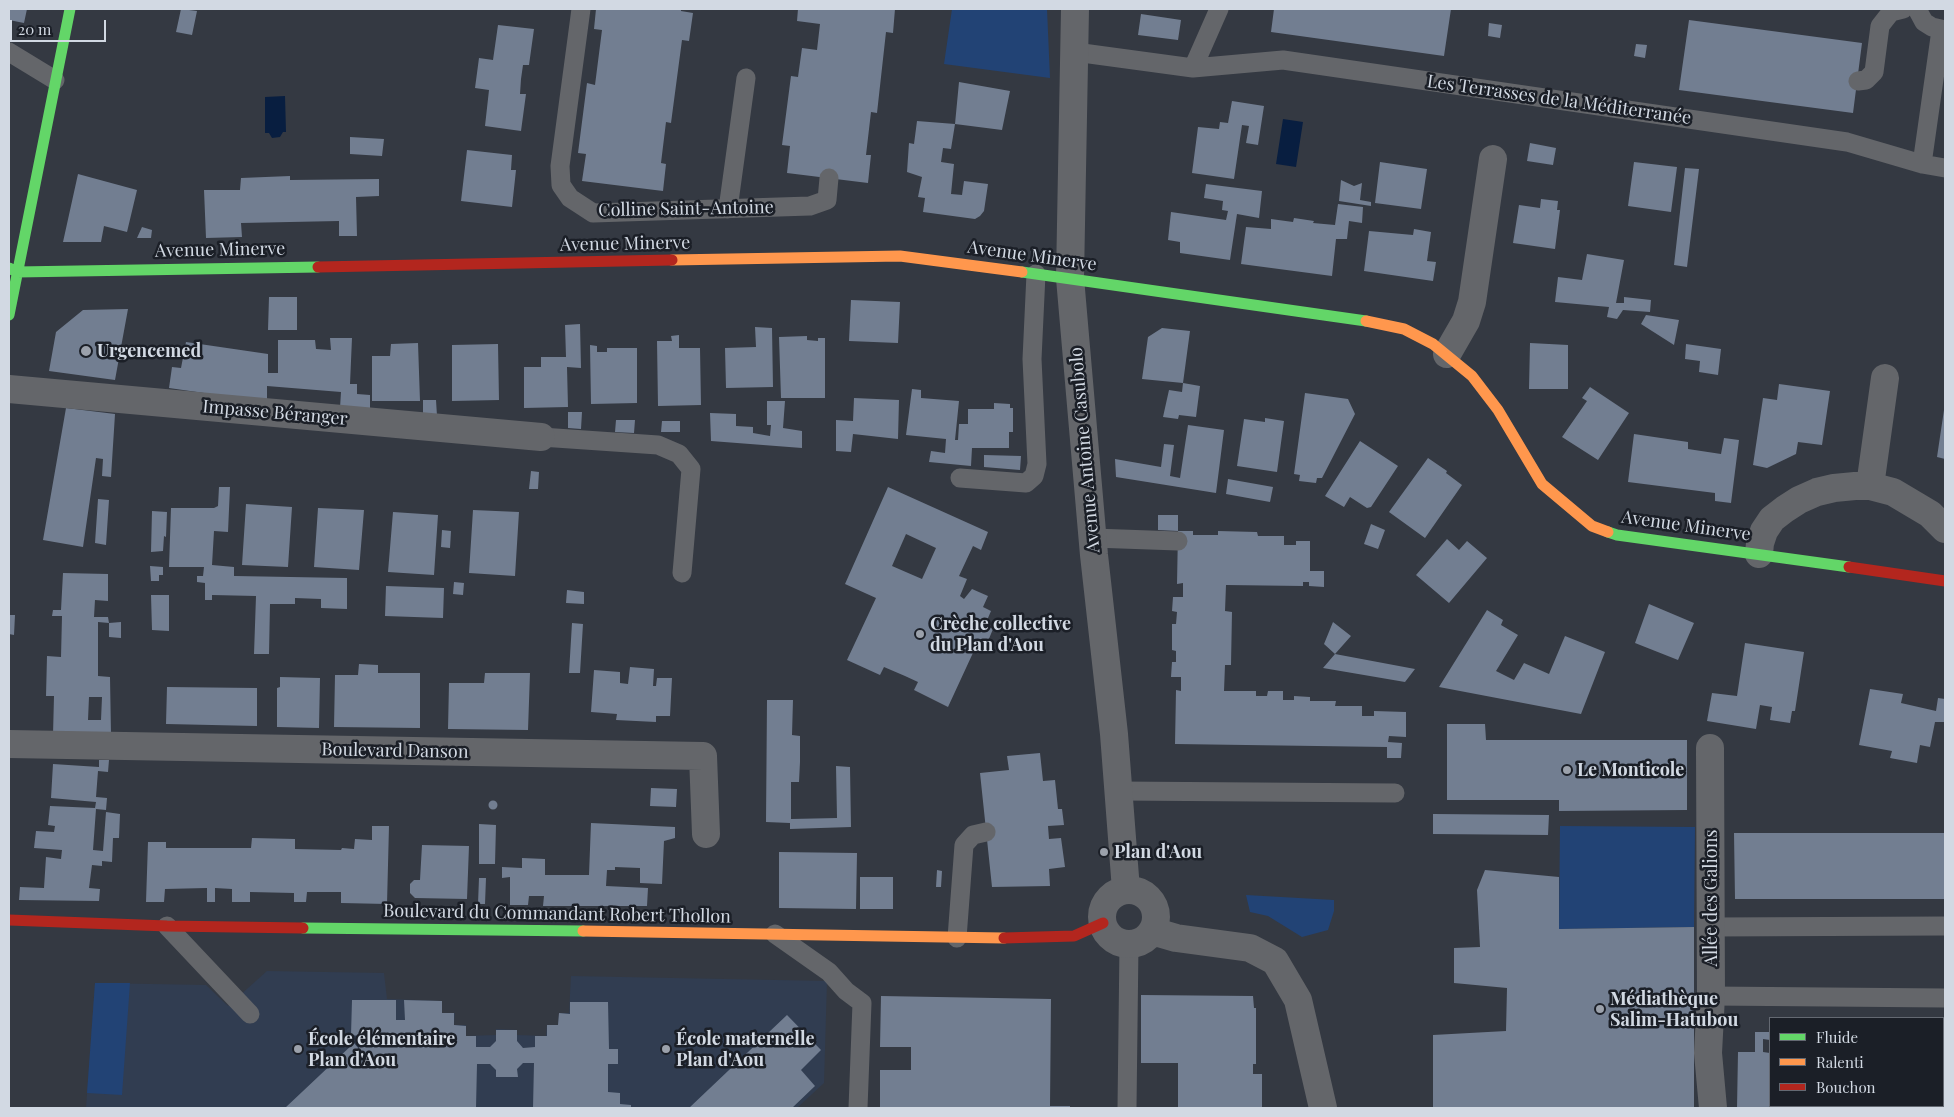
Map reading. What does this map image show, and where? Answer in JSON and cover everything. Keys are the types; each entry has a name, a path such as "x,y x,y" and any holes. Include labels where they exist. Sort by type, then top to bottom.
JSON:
{"street":[{"path":"9,315 13,270 70,9"},
{"name":"Avenue Antoine Casubolo","path":"1075,9 1070,278 1093,538 1114,734 1126,890"},
{"path":"1447,354 1466,321 1472,302 1492,159"},
{"name":"Avenue Minerve","path":"13,270 900,256 1070,278 1390,324 1418,336 1447,354 1472,376 1485,391 1510,428 1542,484 1570,510 1592,526 1617,535 1945,581"},
{"path":"1870,486 1885,378"},
{"name":"Impasse Béranger","path":"9,389 541,437"},
{"path":"1758,554 1764,531 1772,519 1785,509 1817,492 1848,486 1870,486 1893,492 1930,514 1945,528"},
{"name":"Boulevard Danson","path":"9,744 703,756 706,834"},
{"name":"Allée des Galions","path":"1710,748 1711,996 1708,1053 1713,1108"},
{"path":"1140,937 1155,923 1156,914 1154,906 1142,894 1126,890 1117,893 1105,905 1102,914 1103,923 1112,938 1176,938 1250,948 1276,960 1298,1000 1323,1108"},
{"name":"Boulevard du Commandant Robert Thollon","path":"9,920 167,926 957,938 1074,936 1103,923"}],"lane":[{"name":"Colline Saint-Antoine","path":"581,9 560,166 561,185 570,198 593,213 810,206 827,200 829,178"},
{"path":"1193,68 1219,9"},
{"path":"1858,81 1866,80 1874,72 1880,26 1891,12 1903,9"},
{"path":"1917,9 1924,22 1932,27 1943,30 1922,164"},
{"path":"9,52 55,80"},
{"name":"Les Terrasses de la Méditerranée","path":"1075,52 1193,68 1283,60 1847,142 1922,164 1945,168"},
{"path":"728,209 746,78"},
{"path":"960,478 1026,483 1034,476 1038,464 1032,359 1036,274"},
{"path":"541,437 658,445 679,454 691,469 682,573"},
{"path":"1093,538 1178,541"},
{"path":"1118,791 1395,793"},
{"path":"957,938 964,845 973,835 986,832"},
{"path":"167,926 250,1014"},
{"path":"1711,927 1945,926"},
{"path":"775,934 828,972 846,991 862,1003 858,1108"},
{"path":"1127,1108 1140,937"},
{"path":"1711,996 1945,998"}],"shaded area":[{"path":"952,9 1047,9 1050,78 944,64"},
{"path":"285,96 286,132 283,132 280,137 272,138 269,133 265,133 265,97"},
{"path":"1283,119 1303,122 1296,167 1276,164"},
{"path":"1560,826 1695,827 1694,927 1559,929"},
{"path":"1246,895 1334,900 1334,911 1328,930 1302,937 1268,916 1250,912"},
{"name":"École élémentaire Plan d'Aou","path":"267,971 384,973 387,999 442,1001 442,1013 455,1013 454,1025 466,1025 466,1036 496,1035 496,1029 517,1030 517,1035 546,1036 547,1025 558,1025 559,1013 569,1013 571,976 827,981 824,1083 797,1108 86,1108 95,983 206,985 228,1006"},
{"path":"95,983 130,983 122,1095 87,1093"}],"building":[{"path":"9,9 27,9 24,23 9,20"},
{"path":"181,9 197,11 192,35 176,32"},
{"path":"596,9 681,9 681,11 693,13 689,41 682,40 671,123 666,122 661,163 666,164 663,191 582,181 586,154 578,153 587,83 595,85 602,30 594,29"},
{"path":"798,9 895,9 893,33 886,32 877,113 871,112 866,155 871,155 868,183 787,173 790,146 782,145 791,76 798,77 802,48 817,50 820,24 797,21"},
{"path":"1274,9 1451,9 1444,56 1271,32"},
{"path":"1141,14 1181,20 1178,40 1138,35"},
{"path":"1689,20 1862,43 1853,113 1679,90"},
{"path":"1489,23 1502,25 1500,38 1488,36"},
{"path":"498,25 534,29 529,65 523,65 521,79 520,94 526,94 521,131 485,126 489,90 475,88 479,58 493,60"},
{"path":"1636,44 1647,45 1645,58 1634,56"},
{"path":"959,82 1010,91 1002,130 955,124"},
{"path":"1232,101 1264,106 1258,145 1246,143 1249,126 1242,125 1234,179 1192,173 1198,127 1219,129 1220,122 1228,123"},
{"path":"917,121 955,124 951,149 943,148 941,162 954,164 951,194 962,195 964,181 988,184 984,211 980,216 975,219 923,212 925,198 918,197 922,177 907,172 909,143 914,144"},
{"path":"350,137 384,139 382,156 350,154"},
{"path":"1530,143 1556,148 1553,165 1527,161"},
{"path":"467,150 512,155 511,170 516,170 512,207 461,201"},
{"path":"1380,162 1427,169 1421,209 1375,203"},
{"path":"1634,162 1677,167 1671,212 1628,206"},
{"path":"1685,168 1699,169 1687,267 1674,265"},
{"path":"78,174 137,190 127,232 104,226 101,242 63,242"},
{"path":"290,176 290,180 379,179 379,196 356,197 357,236 339,236 339,221 241,223 242,237 206,238 204,190 240,190 241,178"},
{"path":"1341,180 1354,186 1362,183 1360,200 1371,202 1371,206 1339,201"},
{"path":"1206,184 1262,191 1259,218 1237,214 1230,260 1180,253 1180,242 1168,240 1171,212 1226,220 1228,211 1222,210 1223,201 1204,198"},
{"path":"1541,199 1558,201 1557,210 1560,210 1555,249 1513,243 1519,205 1540,208"},
{"path":"1338,204 1363,207 1362,223 1349,221 1347,239 1336,239 1332,276 1241,264 1246,227 1271,229 1271,219 1293,222 1294,218 1314,221 1313,223 1335,225"},
{"path":"142,227 152,230 151,238 137,238"},
{"path":"1414,229 1431,232 1427,261 1436,262 1433,281 1364,271 1369,231 1413,235"},
{"path":"1587,254 1624,260 1616,303 1624,303 1624,297 1651,300 1650,312 1623,310 1617,319 1607,317 1609,307 1555,302 1558,277 1582,280"},
{"path":"269,297 297,297 297,330 268,330"},
{"path":"851,300 900,302 898,343 849,341"},
{"name":"Urgencemed","path":"128,309 115,380 49,371 56,332 83,310"},
{"path":"1646,315 1679,320 1674,345 1641,324"},
{"path":"580,324 581,368 567,367 568,407 524,408 524,367 541,367 541,357 566,357 565,325"},
{"path":"755,327 772,328 773,387 726,388 725,348 756,347"},
{"path":"1162,328 1190,331 1183,383 1142,379 1148,337"},
{"path":"679,335 679,348 700,348 701,405 658,406 657,341 672,341 671,336"},
{"path":"807,336 807,340 818,341 818,338 825,338 825,398 781,398 779,337"},
{"path":"330,338 352,338 350,384 357,384 357,394 370,395 370,411 340,408 341,392 267,386 267,402 169,388 172,367 181,368 186,342 268,354 268,373 278,373 278,340 315,340 316,349 331,350"},
{"path":"418,343 420,401 372,401 372,356 390,356 391,344"},
{"path":"1530,343 1568,345 1568,389 1529,389"},
{"path":"498,344 499,400 452,401 452,345"},
{"path":"1686,344 1721,349 1718,375 1699,372 1700,361 1685,359"},
{"path":"590,345 597,346 597,352 607,352 607,348 637,348 637,403 591,404"},
{"path":"1183,383 1200,386 1196,417 1179,415 1178,419 1163,417 1169,390 1182,392"},
{"path":"1779,384 1830,391 1822,445 1798,442 1796,454 1767,468 1753,465 1763,398 1777,400"},
{"path":"1590,387 1629,413 1598,460 1562,437 1587,401 1582,398"},
{"path":"912,389 921,390 921,398 959,401 955,440 958,440 959,424 968,424 968,409 994,409 994,403 1010,404 1010,408 1013,408 1013,432 1009,432 1009,448 972,448 971,466 929,462 931,451 945,453 946,439 906,435"},
{"path":"1305,393 1348,399 1355,414 1322,478 1317,478 1316,483 1299,481 1300,475 1294,474"},
{"path":"854,398 899,400 898,439 853,434 851,452 836,451 836,420 853,421"},
{"path":"423,400 436,400 437,416 423,416"},
{"path":"767,401 785,401 783,428 802,431 802,448 711,441 710,413 736,414 736,426 753,427 753,433 770,436 771,425 767,425"},
{"path":"66,408 115,414 111,477 102,476 103,459 96,458 83,547 43,540"},
{"path":"1945,410 1945,459 1937,457"},
{"path":"568,412 582,412 581,429 568,428"},
{"path":"1265,418 1284,421 1277,472 1237,466 1244,419 1265,422"},
{"path":"616,420 635,420 634,433 615,432"},
{"path":"662,421 680,421 680,432 661,432"},
{"path":"1188,425 1224,430 1216,493 1116,477 1115,459 1161,467 1164,444 1174,445 1170,476 1180,478"},
{"path":"1634,434 1688,442 1688,449 1721,454 1724,438 1739,440 1731,503 1715,501 1715,493 1628,482"},
{"path":"1360,441 1398,466 1371,507 1367,508 1350,497 1344,507 1325,496"},
{"path":"984,455 1021,456 1020,470 984,467"},
{"path":"1428,458 1447,471 1446,473 1462,485 1425,538 1389,512"},
{"path":"531,471 539,472 538,489 529,489"},
{"path":"1228,479 1273,487 1270,502 1226,494"},
{"path":"219,487 230,487 228,532 214,531 212,565 234,567 234,576 347,578 347,609 321,608 321,599 295,598 295,604 270,604 269,654 254,654 256,596 212,595 212,600 205,600 205,583 197,582 197,576 203,576 204,567 169,567 171,508 214,508 218,506"},
{"path":"888,487 988,532 981,550 973,546 959,576 967,579 960,596 964,599 972,589 988,596 983,607 991,611 985,625 993,629 986,646 978,642 948,707 914,690 918,682 884,667 880,675 847,660 876,598 845,584","holes":["906,534 936,548 922,579 892,566"]},
{"path":"98,499 109,500 106,545 95,543"},
{"path":"246,504 292,507 288,567 242,565"},
{"path":"318,508 364,510 359,570 314,567"},
{"path":"473,510 519,512 515,576 469,573"},
{"path":"152,511 167,512 166,537 164,536 163,551 151,552"},
{"path":"393,512 438,515 434,575 388,572"},
{"path":"1158,515 1178,515 1178,531 1158,530"},
{"path":"1371,524 1385,530 1378,549 1364,544"},
{"path":"442,530 451,531 450,548 441,547"},
{"path":"1178,531 1193,531 1193,535 1218,535 1218,531 1257,532 1258,536 1284,536 1284,545 1296,545 1296,541 1310,541 1310,571 1324,571 1324,587 1309,586 1309,582 1303,582 1303,586 1226,585 1225,611 1232,612 1231,665 1225,665 1224,691 1256,691 1256,696 1267,696 1268,691 1283,691 1283,700 1294,700 1294,696 1310,697 1310,701 1336,701 1335,706 1362,706 1362,716 1374,716 1374,711 1406,712 1406,737 1389,736 1388,742 1402,743 1401,758 1387,758 1387,747 1175,744 1176,690 1181,691 1181,677 1171,677 1172,662 1176,662 1176,651 1172,650 1172,624 1176,624 1177,612 1172,611 1173,597 1183,597 1183,583 1177,584"},
{"path":"1447,539 1459,550 1467,541 1487,558 1449,603 1416,575"},
{"path":"150,566 163,567 163,575 159,575 159,581 151,581"},
{"path":"63,573 108,574 108,601 95,600 94,617 108,617 109,623 98,622 98,676 110,677 111,735 53,735 54,696 46,696 47,656 61,657 62,616 52,616 53,610 61,610","holes":["89,697 102,697 101,720 88,720"]},
{"path":"454,582 464,583 463,595 453,594"},
{"path":"386,586 444,588 443,618 385,616"},
{"path":"567,590 584,592 584,604 566,603"},
{"path":"151,595 169,595 169,631 152,630"},
{"path":"1649,604 1694,623 1678,660 1635,643"},
{"path":"1487,610 1503,620 1501,625 1518,635 1496,671 1514,680 1524,663 1549,674 1565,636 1605,652 1581,714 1439,687"},
{"path":"9,615 15,615 14,635 9,634"},
{"path":"121,622 121,638 109,637 109,623"},
{"path":"1333,622 1351,636 1335,654 1324,644"},
{"path":"572,623 583,624 580,673 569,673"},
{"path":"1745,643 1804,652 1795,711 1792,711 1790,723 1770,720 1772,707 1760,705 1756,729 1707,721 1712,693 1737,696"},
{"path":"1335,654 1415,669 1405,682 1323,668"},
{"path":"359,664 378,665 378,673 420,673 420,728 334,727 335,675 358,675"},
{"path":"630,667 654,669 653,686 656,686 657,678 672,678 670,716 656,716 656,722 616,720 617,714 591,712 594,670 620,672 620,683 628,684"},
{"path":"485,673 530,673 528,730 448,729 449,683 484,683"},
{"path":"280,677 320,678 319,728 277,727 277,688 280,687"},
{"path":"167,687 257,688 257,726 166,724"},
{"path":"1870,689 1903,694 1901,703 1936,711 1938,698 1945,699 1945,722 1935,722 1930,747 1920,745 1917,763 1890,758 1892,751 1859,745"},
{"path":"767,700 793,700 792,735 800,736 800,762 799,782 791,782 791,819 837,818 836,766 850,767 851,827 790,829 790,823 766,822"},
{"name":"Le Monticole","path":"1447,724 1485,724 1486,740 1687,740 1687,810 1559,811 1559,800 1447,800"},
{"path":"1040,753 1043,781 1055,780 1058,809 1062,809 1064,825 1048,826 1049,839 1061,838 1065,867 1049,869 1050,886 992,887 980,773 1009,770 1007,756"},
{"path":"99,760 109,760 108,772 98,771 96,797 107,798 106,810 96,809 93,850 103,851 106,812 120,814 119,838 113,838 112,862 102,861 102,866 92,865 89,888 100,889 99,901 19,900 20,887 44,888 46,857 61,859 62,850 34,848 36,831 54,832 55,826 48,825 50,806 95,808 96,802 51,798 53,764 99,767"},
{"path":"651,788 677,789 676,807 650,806"},
{"path":"493,801 497,805 493,809 489,805"},
{"path":"1433,814 1549,815 1548,835 1433,834"},
{"path":"591,823 675,827 675,838 664,841 662,884 640,883 640,868 615,867 615,870 607,870 606,886 648,888 647,906 543,906 544,896 529,896 528,905 510,905 510,877 502,878 502,867 522,868 522,858 545,859 545,875 589,875"},
{"path":"479,824 496,825 495,864 479,864"},
{"path":"372,826 389,826 387,904 341,903 341,892 307,892 306,902 294,902 294,893 250,892 250,902 232,902 232,889 215,888 215,902 207,902 207,888 165,889 164,902 146,902 148,842 166,842 166,848 251,848 252,838 295,839 295,849 341,850 342,848 354,849 355,839 372,840"},
{"path":"1734,833 1945,833 1945,899 1735,899"},
{"path":"422,845 469,846 467,899 415,898 410,893 410,884 414,880 420,880"},
{"path":"779,852 857,853 856,909 779,908"},
{"path":"937,870 942,871 941,887 936,887"},
{"name":"Médiathèque Salim-Hatubou","path":"1485,870 1559,877 1559,929 1694,927 1694,1108 1433,1108 1433,1035 1506,1031 1507,988 1454,983 1454,948 1480,947 1477,890"},
{"path":"860,877 893,877 893,909 860,909"},
{"path":"479,878 486,878 485,904 478,904"},
{"path":"1141,995 1253,996 1254,1008 1256,1008 1256,1064 1253,1064 1253,1074 1262,1074 1262,1108 1178,1108 1178,1063 1141,1063"},
{"path":"881,996 1051,999 1050,1106 1070,1106 1070,1108 880,1108 880,1070 911,1070 911,1047 880,1047"},
{"path":"352,1000 396,1000 396,1020 405,1020 404,1000 442,1001 442,1013 454,1013 454,1025 466,1026 466,1036 476,1036 476,1047 490,1047 496,1041 496,1030 517,1030 517,1041 523,1048 535,1047 535,1036 547,1036 547,1025 558,1025 559,1013 570,1014 570,1002 608,1002 609,1049 618,1049 618,1064 608,1064 608,1092 620,1093 620,1104 631,1105 631,1108 533,1108 534,1063 523,1063 517,1069 518,1077 496,1077 496,1070 490,1064 477,1064 476,1108 285,1108 354,1043 359,1049 359,1036 351,1035"},
{"path":"787,1015 821,1050 801,1070 815,1086 792,1108 689,1108"},
{"path":"1755,1032 1769,1032 1769,1040 1763,1039 1763,1052 1769,1053 1769,1107 1944,1107 1945,1051 1945,1108 1737,1108 1738,1052 1755,1052"}],"traffic: fast":[{"path":"9,315 70,9"},
{"path":"9,268 17,272 318,267"},
{"path":"1022,272 1366,321"},
{"path":"1608,532 1617,535 1849,567"},
{"path":"303,928 583,931"}],"traffic: slow":[{"path":"672,260 900,256 1022,272"},
{"path":"1366,321 1404,329 1433,344 1472,376 1498,410 1542,484 1592,526 1608,532"},
{"path":"583,931 1004,938"}],"traffic: jam":[{"path":"318,267 672,260"},
{"path":"1849,567 1945,581"},
{"path":"9,920 167,926 303,928"},
{"path":"1004,938 1074,936 1103,923"}],"place":[{"name":"Urgencemed","path":"86,351"},
{"name":"Crèche collective du Plan d'Aou","path":"920,634"},
{"name":"Le Monticole","path":"1567,770"},
{"name":"Plan d'Aou","path":"1104,852"},
{"name":"Médiathèque Salim-Hatubou","path":"1600,1009"},
{"name":"École élémentaire Plan d'Aou","path":"298,1049"},
{"name":"École maternelle Plan d'Aou","path":"666,1049"}]}
